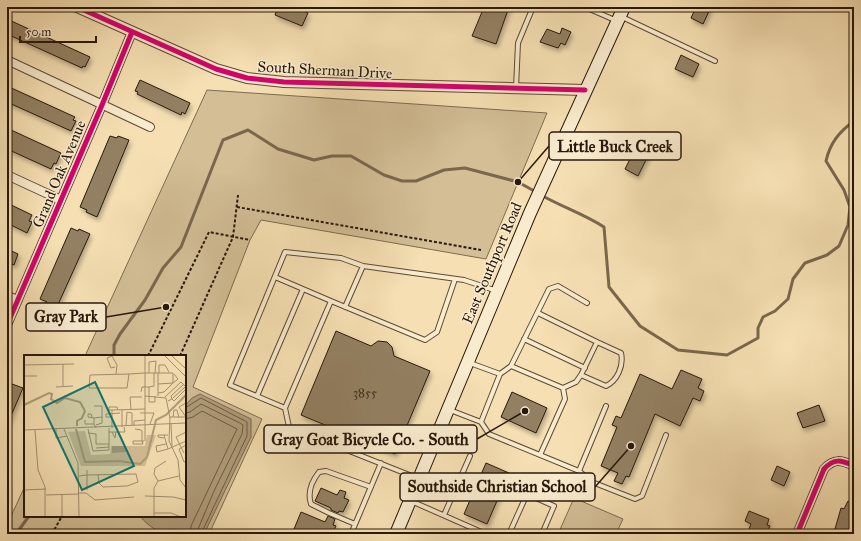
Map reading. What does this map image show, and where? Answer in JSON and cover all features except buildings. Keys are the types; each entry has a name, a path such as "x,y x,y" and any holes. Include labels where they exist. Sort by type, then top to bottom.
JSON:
{"main road":[{"name":"East Southport Road","path":"396,534 545,178 620,15"}],"street":[{"name":"South Sherman Drive","path":"77,7 216,68 261,80 585,90"},
{"name":"Grand Oak Avenue","path":"7,325 132,32"},
{"path":"7,60 150,126"},
{"path":"7,175 61,200"},
{"path":"7,296 18,300"},
{"path":"797,534 824,469 830,463 838,460 854,466"}],"lane":[{"path":"516,88 518,43 533,7"},
{"path":"585,7 620,15 715,61"},
{"path":"285,408 230,385 285,252 341,258 363,266 455,278 498,291"},
{"path":"345,307 363,266"},
{"path":"275,277 425,340 437,332 455,278"},
{"path":"481,422 500,374 511,366 550,289 558,286 587,303"},
{"path":"257,396 303,289"},
{"path":"331,301 285,408 289,426 419,478"},
{"path":"538,312 621,353 623,361 613,382 606,386 581,375"},
{"path":"524,339 585,368"},
{"path":"511,366 563,388 576,382 598,342"},
{"path":"468,362 500,374"},
{"path":"540,455 565,399 563,388"},
{"path":"579,471 606,406"},
{"path":"448,409 481,422 489,434 579,471 592,482 635,499 642,496 666,435"},
{"path":"444,515 470,456"},
{"path":"351,534 381,463"},
{"path":"355,524 311,504 309,498 310,488 314,478 319,472 326,471 371,487"},
{"path":"509,534 528,494 554,506 542,534"},
{"path":"410,500 486,534"},
{"path":"447,534 452,534"}],"path":[{"path":"180,355 233,237 238,195"},
{"path":"237,207 481,250"},
{"path":"148,355 209,232 250,240"},
{"path":"52,534 61,517"}],"shaded area":[{"path":"207,90 547,113 486,259 261,220 250,240 193,387 262,419 209,534 7,534 7,525 24,488 24,517 186,517 186,355 85,355"},
{"path":"574,498 623,519 616,534 558,534"}],"water":[{"path":"200,394 251,419 251,437 204,534 169,534 154,529 141,517 186,517 186,405 192,398"}],"waterway":[{"path":"541,195 589,218 604,227 609,287 640,326 678,350 727,355 758,338 758,328 763,317 775,311 788,299 793,279 805,263 827,255 839,246 848,225 850,207 844,190 826,161 836,138 854,121"},
{"path":"114,355 114,345 120,334 145,300 163,268 181,247 223,140 248,130 278,149 314,160 332,156 351,156 384,175 402,181 416,181 444,170 465,168 518,182 536,192"},
{"path":"16,534 28,517"}],"cycle path":[{"path":"77,7 216,69 247,78 284,82 585,90"},
{"path":"7,325 132,32"},
{"path":"797,534 824,469 831,463 838,461 854,466"}],"place":[{"name":"Little Buck Creek","path":"518,182"},
{"name":"Gray Park","path":"166,307"},
{"name":"Gray Goat Bicycle Co. - South","path":"525,411"},
{"name":"Southside Christian School","path":"631,446"}]}
